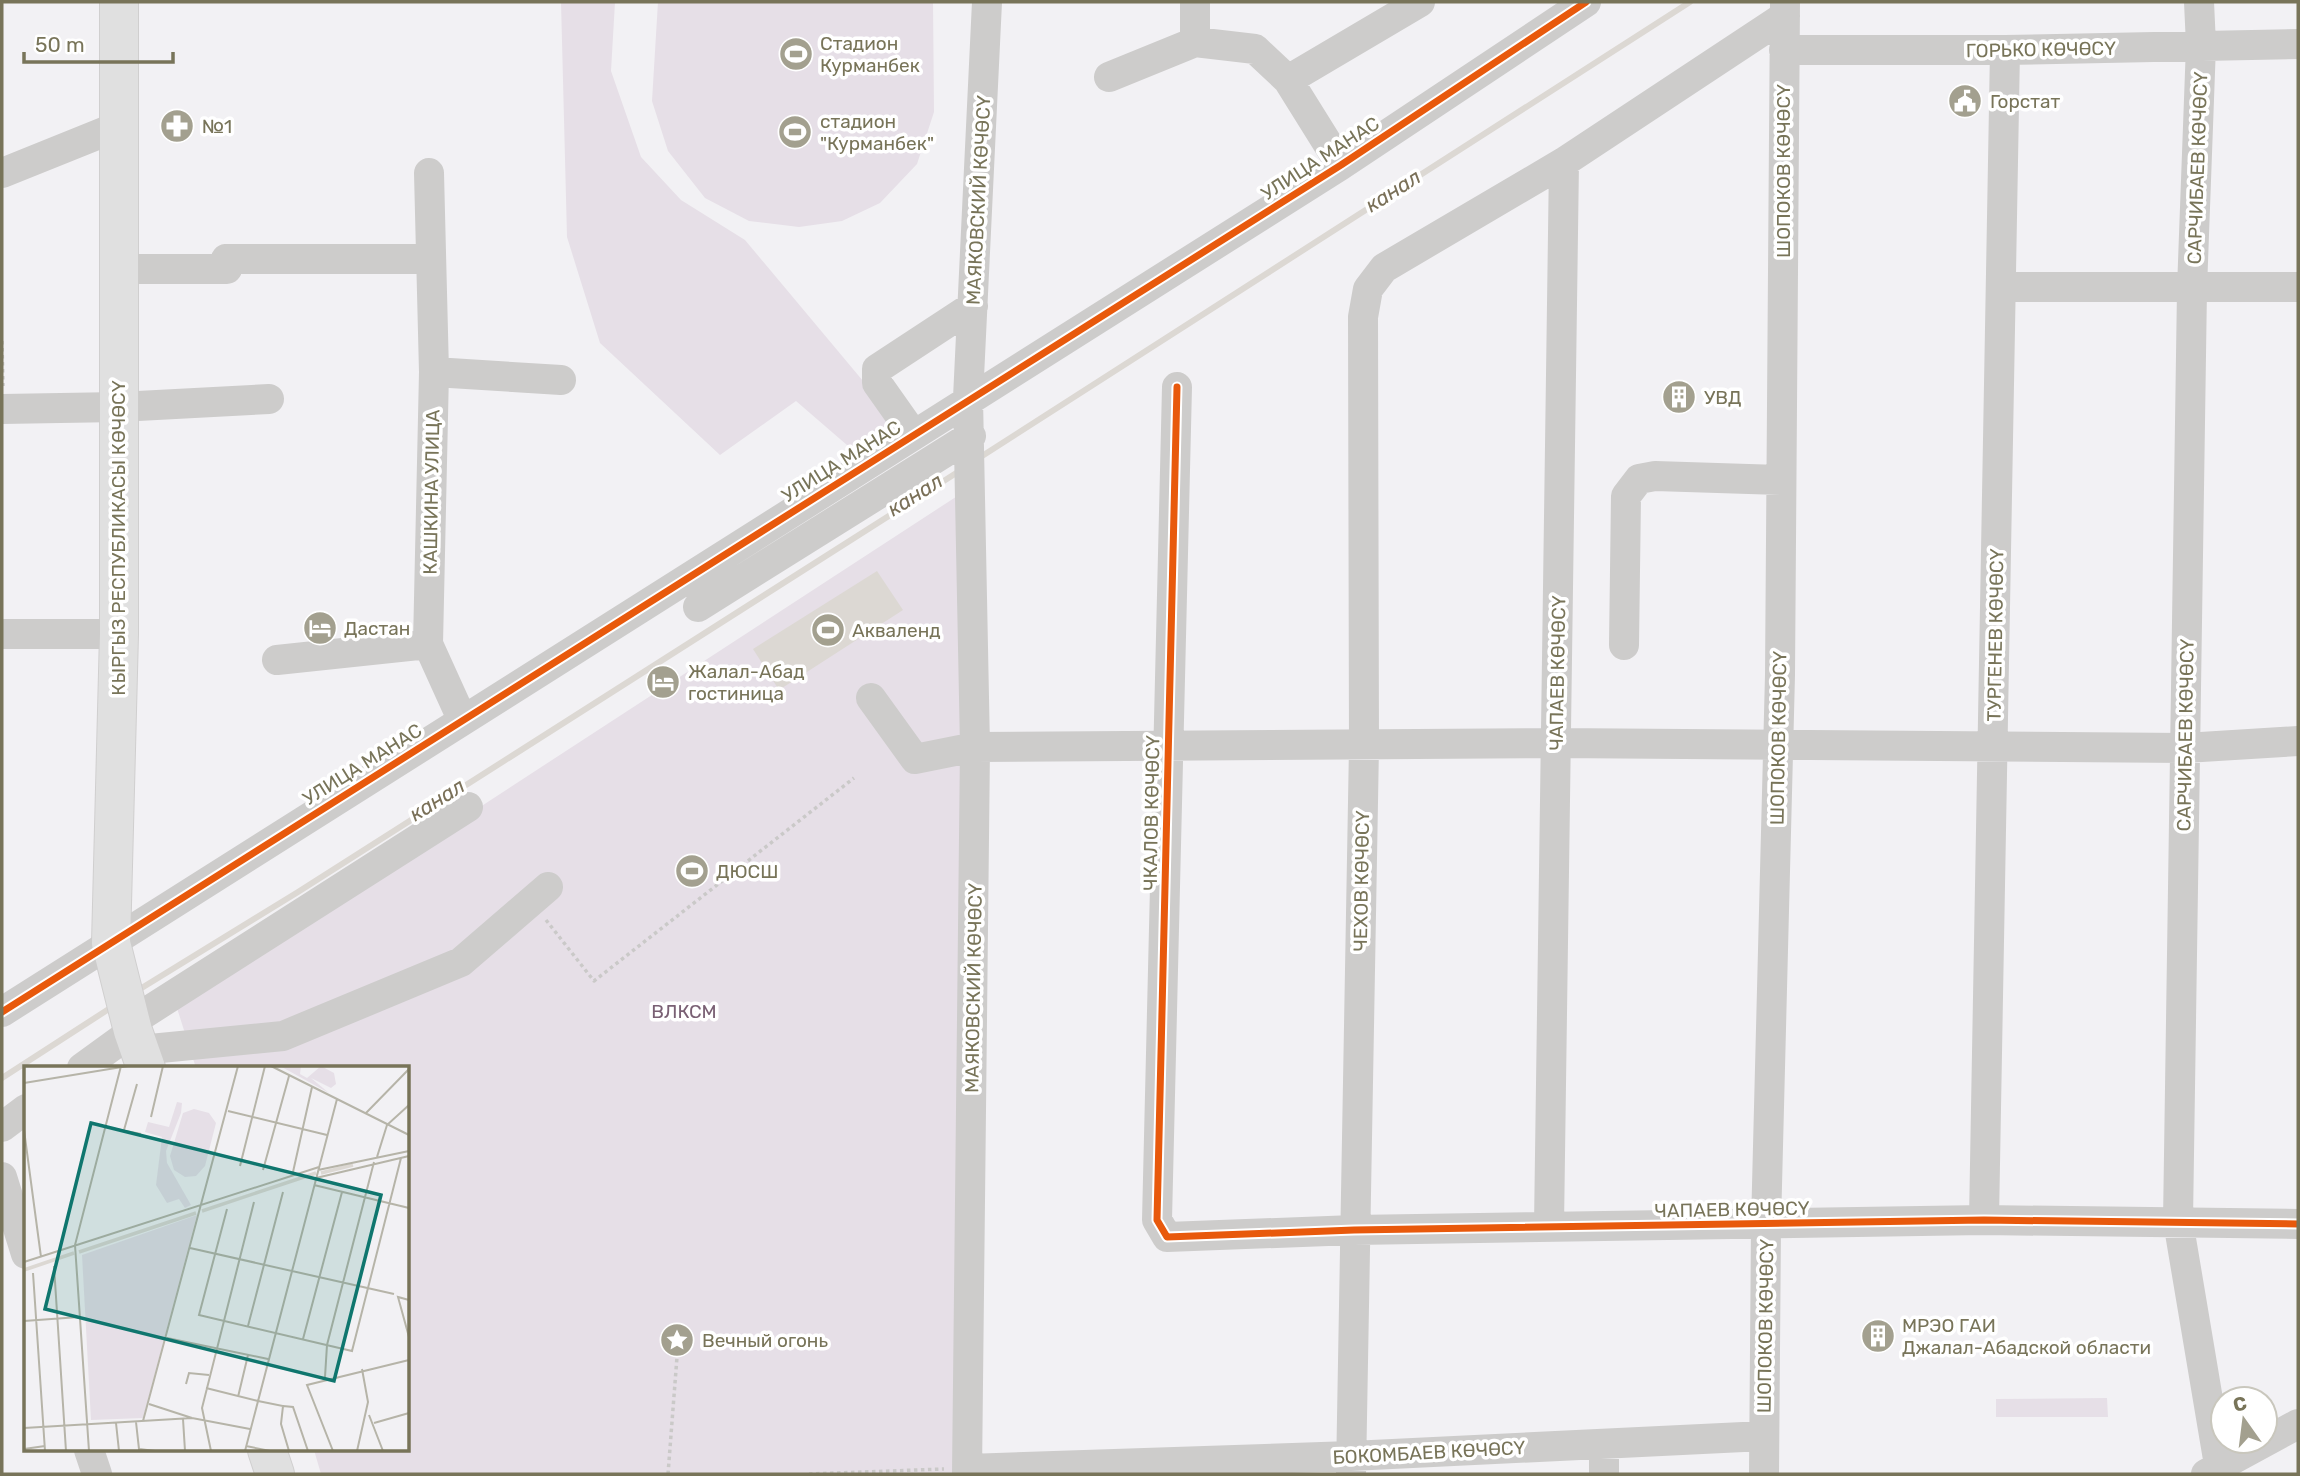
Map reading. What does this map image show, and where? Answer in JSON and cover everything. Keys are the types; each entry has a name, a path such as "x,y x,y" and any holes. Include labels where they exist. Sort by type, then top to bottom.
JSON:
{"main road":[{"name":"КЫРГЫЗ РЕСПУБЛИКАСЫ КӨЧӨСҮ","path":"118,2 119,634 111,943 137,1043"},
{"path":"268,1452 275,1474"}],"street":[{"name":"МАЯКОВСКИЙ КӨЧӨСҮ","path":"967,1471 975,747 971,439 968,398 987,2"},
{"path":"1195,2 1195,42"},
{"path":"1288,80 1375,15 1419,2"},
{"name":"САРЧИБАЕВ КӨЧӨСҮ","path":"2199,2 2201,45 2192,289 2178,1222 2212,1470"},
{"name":"УЛИЦА МАНАС","path":"2,1012 968,398 1341,166 1575,4"},
{"path":"1564,162 1785,9"},
{"name":"ШОПОКОВ КӨЧӨСҮ","path":"1764,1474 1766,1225 1778,744 1785,9"},
{"path":"1109,77 1195,42 1255,50 1288,80 1341,166"},
{"name":"ГОРЬКО КӨЧӨСҮ","path":"1784,50 2005,50 2298,44"},
{"name":"ТУРГЕНЕВ КӨЧӨСҮ","path":"1984,1220 2005,50"},
{"path":"2,173 119,126"},
{"name":"ЧЕХОВ КӨЧӨСҮ","path":"1351,1465 1364,746 1363,317 1368,289 1384,268 1564,162"},
{"name":"ЧАПАЕВ КӨЧӨСҮ","path":"1549,1226 1564,162"},
{"name":"КАШКИНА УЛИЦА","path":"429,173 434,372 429,644 461,719"},
{"path":"119,269 227,269 226,259 430,258"},
{"path":"2001,287 2298,287"},
{"path":"913,434 877,383 877,369 973,306"},
{"path":"434,372 561,380"},
{"name":"ЧКАЛОВ КӨЧӨСҮ","path":"1167,1237 1157,1220 1177,387"},
{"path":"3,409 119,407 269,399"},
{"path":"698,607 971,439"},
{"path":"1624,645 1626,496 1639,479 1655,476 1781,480"},
{"path":"2,634 119,634"},
{"path":"277,660 429,644"},
{"path":"871,698 915,759 975,747 1556,743 2185,748 2298,741"},
{"path":"86,1066 137,1043 468,807"},
{"path":"137,1043 283,1036 461,962 540,895"},
{"path":"2,1127 24,1110"},
{"path":"2,1177 24,1248"},
{"name":"ЧАПАЕВ КӨЧӨСҮ","path":"1167,1237 1354,1230 1984,1220 2298,1224"},
{"path":"2212,1470 2298,1424"},
{"name":"БОКОМБАЕВ КӨЧӨСҮ","path":"967,1471 1351,1465 1604,1444 1764,1436"},
{"path":"1604,1444 1604,1474"},
{"path":"90,1452 97,1474"}],"path":[{"path":"2,341 3,409"},
{"path":"540,895 594,981 854,778"},
{"path":"668,1474 678,1344"},
{"path":"809,1474 967,1471"}],"green space":[{"path":"561,2 615,2 611,71 641,157 681,200 745,240 904,430 862,458 796,401 720,455 600,343 567,237"},
{"name":"стадион \"Курманбек\"","path":"658,2 933,2 934,112 917,164 880,203 842,221 799,227 749,221 705,198 668,151 652,101"},
{"name":"ВЛКСМ","path":"965,491 956,1474 321,1474 315,1452 410,1452 410,1066 195,1066 176,1005"},
{"path":"2107,1398 2108,1417 1996,1417 1996,1399"}],"shaded area":[{"name":"Акваленд","path":"877,571 903,610 779,690 753,649"}],"waterway":[{"name":"канал","path":"979,458 1690,2"},
{"name":"канал","path":"140,989 298,892 961,470"},
{"name":"канал","path":"2,1078 115,1005"}],"cycle path":[{"path":"2,1012 1341,165 1586,2"},
{"path":"1177,387 1157,1220 1167,1237 1354,1230 1984,1220 2298,1224"}],"place":[{"name":"Стадион Курманбек","path":"796,54"},
{"name":"Горстат","path":"1965,101"},
{"name":"№1","path":"177,126"},
{"name":"стадион \"Курманбек\"","path":"795,132"},
{"name":"УВД","path":"1679,397"},
{"name":"Дастан","path":"320,628"},
{"name":"Акваленд","path":"828,630"},
{"name":"Жалал-Абад гостиница","path":"663,682"},
{"name":"ДЮСШ","path":"692,871"},
{"name":"МРЭО ГАИ Джалал-Абадской области","path":"1878,1336"},
{"name":"Вечный огонь","path":"677,1340"}]}
